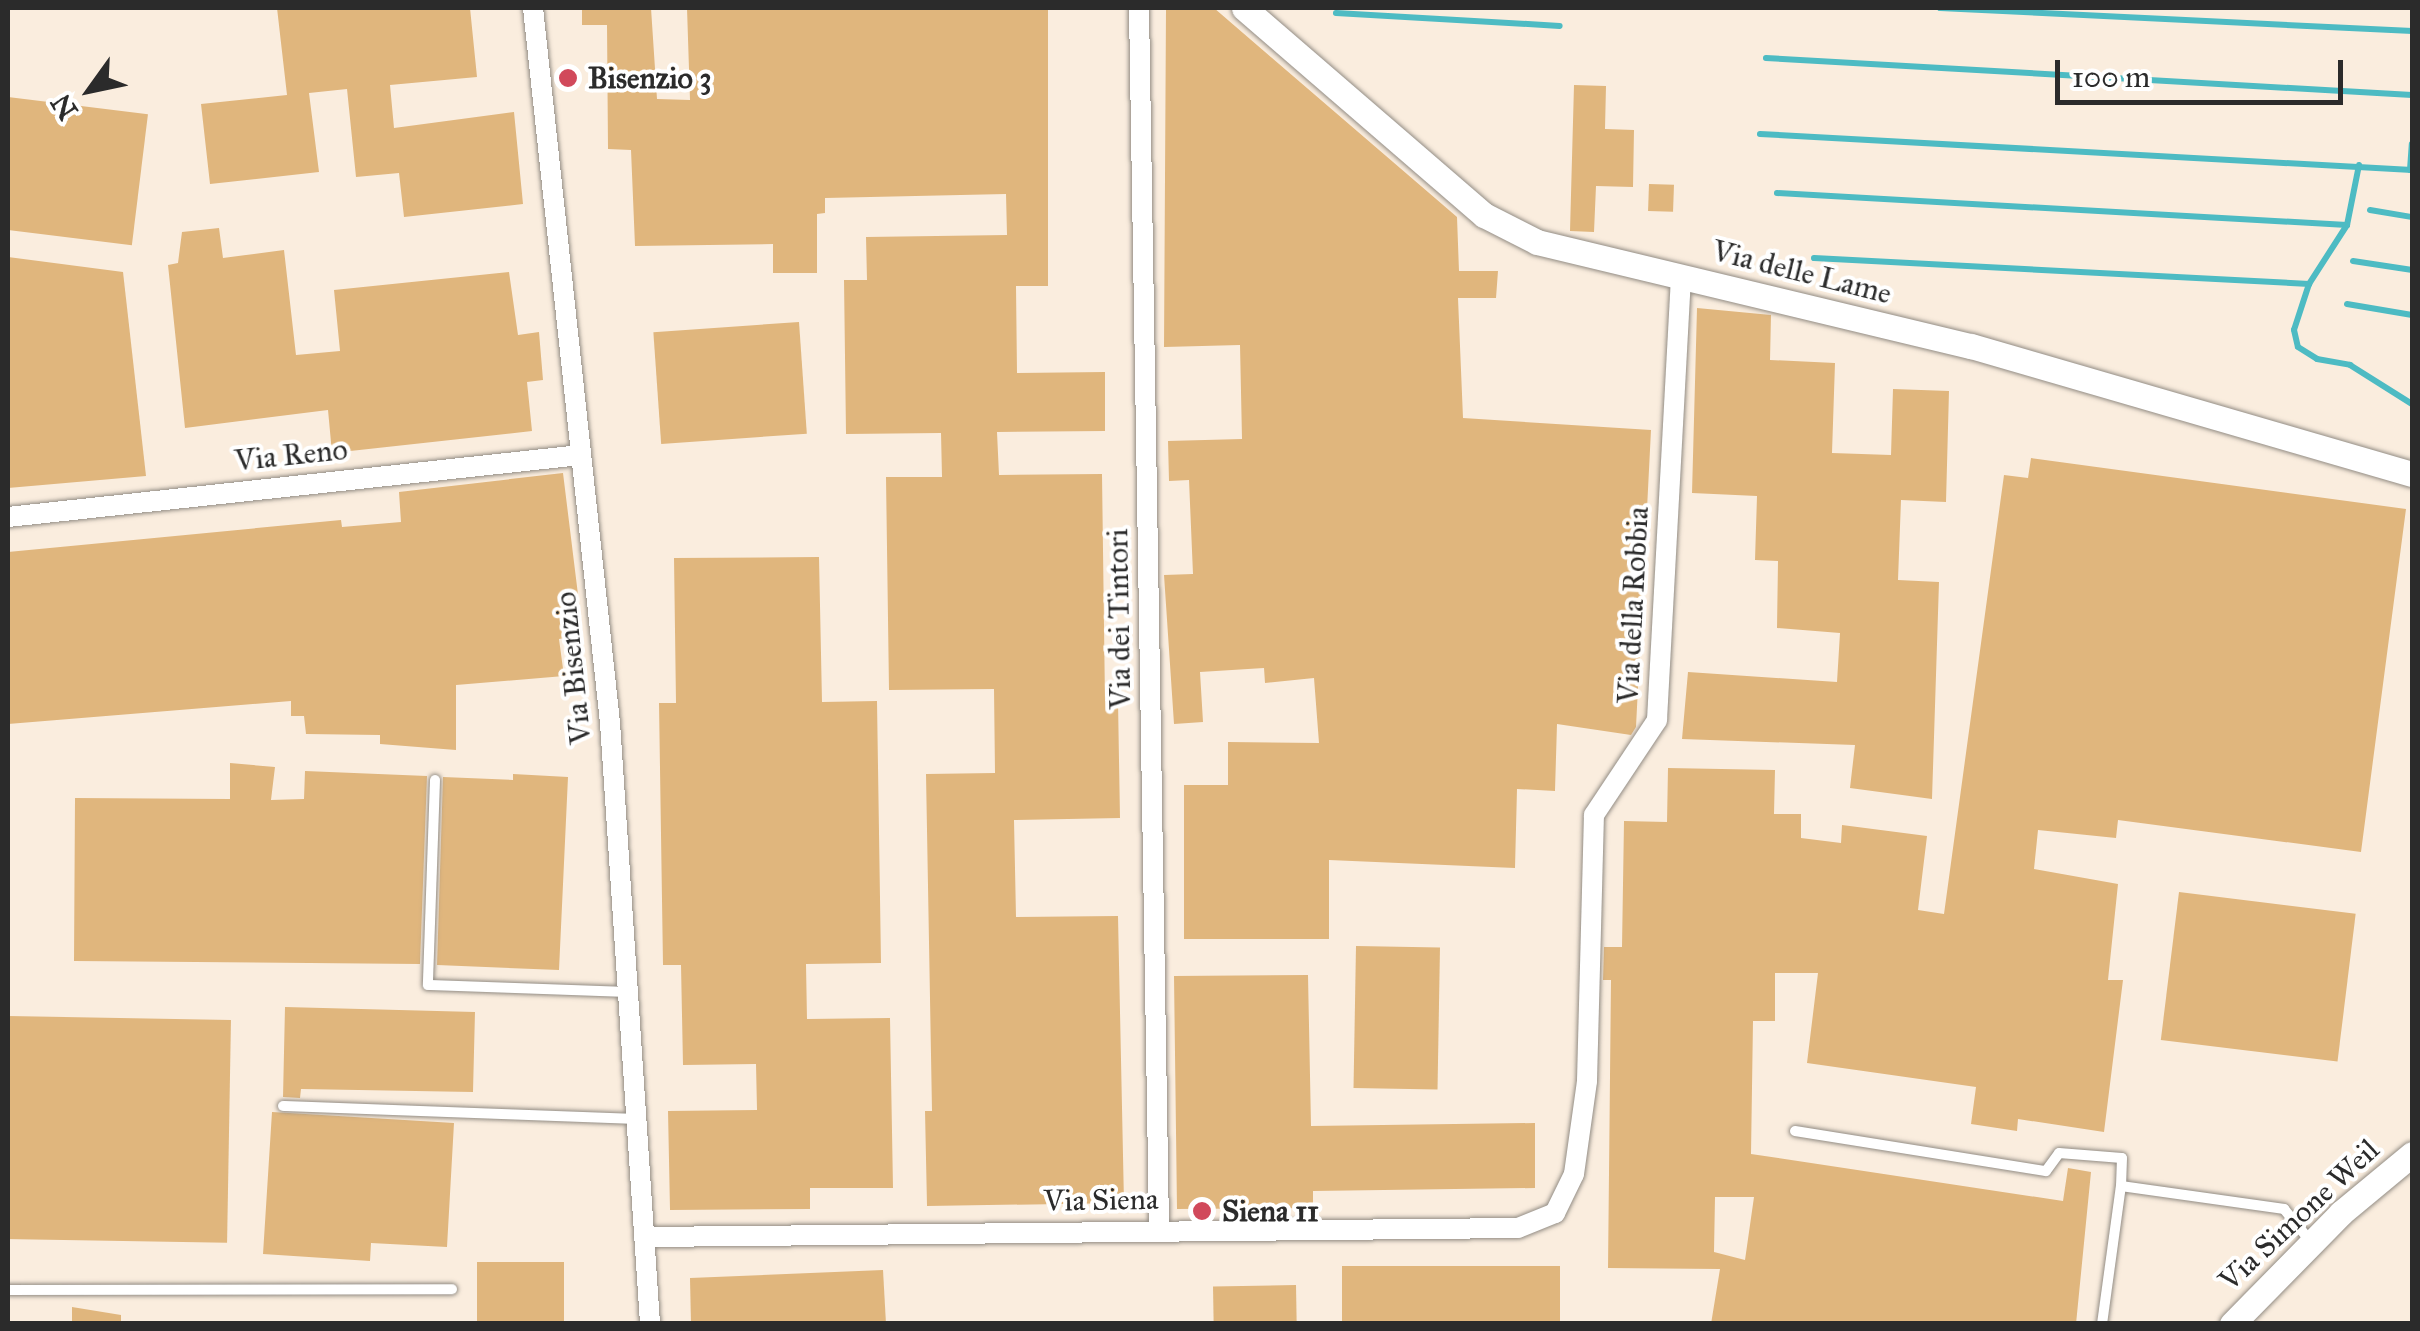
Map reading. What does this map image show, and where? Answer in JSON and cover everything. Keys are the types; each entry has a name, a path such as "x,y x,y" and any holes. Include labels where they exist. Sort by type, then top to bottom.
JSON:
{"street":[{"name":"Via Bisenzio","path":"533,8 631,992 650,1324"},
{"name":"Via dei Tintori","path":"1139,8 1159,1230"},
{"name":"Via delle Lame","path":"1244,8 1484,215 1551,246 1972,346 2412,474"},
{"name":"Via della Robbia","path":"1555,1213 1574,1174 1587,1082 1594,815 1657,720 1681,276"},
{"name":"Via Reno","path":"8,516 580,455"},
{"name":"Via Simone Weil","path":"2232,1324 2312,1242 2412,1154"},
{"name":"Via Siena","path":"646,1237 1518,1228 1555,1213"}],"lane":[{"path":"436,780 428,984 631,992"},
{"path":"283,1106 640,1119"},
{"path":"1795,1131 2046,1172 2059,1153 2122,1158 2102,1324"},
{"path":"2121,1186 2284,1209 2312,1242"},
{"path":"8,1290 452,1289"}],"building":[{"path":"277,8 470,8 477,77 390,85 394,128 514,112 523,204 404,217 399,173 356,177 347,89 309,93 319,172 210,184 201,104 287,95"},
{"path":"582,8 651,8 657,99 690,100 687,8 1048,8 1048,286 1016,286 1017,373 1105,372 1105,431 997,432 999,475 1102,474 1105,701 1118,701 1120,818 1014,820 1016,917 1118,916 1124,1203 927,1206 925,1111 932,1111 926,774 995,773 994,689 889,690 886,477 942,477 941,433 846,434 844,280 867,280 866,237 1007,235 1006,194 825,198 825,213 817,214 817,273 773,273 773,244 635,246 631,150 608,149 607,25 582,25"},
{"path":"1166,8 1214,8 1457,217 1459,271 1498,271 1496,298 1458,298 1463,418 1651,430 1636,727 1631,735 1557,724 1555,791 1517,789 1515,868 1329,860 1329,939 1184,939 1184,785 1228,785 1228,742 1319,743 1314,678 1265,683 1264,668 1200,672 1203,722 1174,724 1164,575 1193,574 1189,480 1169,481 1168,441 1242,439 1240,345 1164,347"},
{"path":"1574,85 1606,86 1605,129 1634,130 1633,187 1596,186 1594,232 1570,231"},
{"path":"8,97 148,114 132,245 8,230"},
{"path":"1649,184 1674,185 1673,212 1648,211"},
{"path":"219,228 223,258 284,250 296,355 340,351 334,290 509,272 518,335 539,332 543,380 527,382 532,431 332,453 328,410 185,428 168,265 178,263 182,232"},
{"path":"8,257 123,272 146,476 8,488"},
{"path":"1697,308 1771,315 1770,360 1835,363 1832,453 1891,455 1893,389 1949,391 1946,502 1901,500 1898,580 1939,582 1932,799 1850,788 1855,745 1682,739 1688,672 1837,682 1840,633 1777,628 1778,561 1755,560 1757,496 1692,493"},
{"path":"799,322 807,434 661,444 653,332"},
{"path":"2031,458 2406,509 2361,852 2118,820 2116,838 2038,830 2034,869 2118,884 2108,980 2123,980 2104,1132 2018,1119 2017,1131 1971,1124 1976,1087 1807,1063 1818,973 1775,973 1775,1021 1753,1021 1751,1154 2063,1201 2068,1168 2091,1172 2076,1324 1711,1324 1720,1269 1608,1268 1611,980 1603,980 1604,947 1622,947 1624,821 1667,822 1668,768 1775,770 1774,814 1801,814 1801,838 1841,843 1842,825 1927,836 1918,910 1944,914 2004,475 2028,478","holes":["1715,1197 1754,1197 1745,1260 1714,1252"]},
{"path":"563,473 583,635 559,639 564,676 456,685 456,750 380,744 380,735 306,734 304,716 291,716 291,701 8,724 8,552 341,520 342,527 401,522 399,492"},
{"path":"819,557 822,702 877,701 881,963 806,964 807,1019 890,1018 893,1188 810,1188 810,1209 670,1210 668,1111 757,1110 756,1064 683,1065 681,965 663,965 659,703 676,703 674,558"},
{"path":"230,763 275,767 271,800 304,799 305,771 427,776 420,964 74,961 75,798 230,799"},
{"path":"513,774 568,777 559,970 437,965 443,777 513,780"},
{"path":"2179,892 2356,914 2338,1062 2161,1040"},
{"path":"1356,946 1440,947 1438,1089 1354,1088"},
{"path":"1308,975 1311,1126 1535,1123 1535,1188 1313,1191 1313,1208 1177,1209 1174,976"},
{"path":"285,1007 475,1012 473,1092 301,1089 300,1098 283,1097"},
{"path":"8,1016 231,1020 227,1243 8,1239"},
{"path":"272,1112 454,1123 447,1247 371,1243 370,1261 263,1254"},
{"path":"477,1262 564,1262 564,1324 477,1324"},
{"path":"1342,1266 1560,1266 1560,1324 1342,1324"},
{"path":"883,1270 886,1324 691,1324 690,1278"},
{"path":"1296,1285 1297,1324 1214,1324 1213,1286"},
{"path":"72,1307 121,1315 121,1324 72,1324"}],"waterway":[{"path":"1940,8 2412,31"},
{"path":"1336,13 1560,26"},
{"path":"1766,58 2412,95"},
{"path":"1760,134 2412,170"},
{"path":"2410,170 2412,144"},
{"path":"2359,165 2347,225 2309,284 2294,330 2298,347 2317,359 2350,365 2412,404"},
{"path":"1777,193 2347,225"},
{"path":"2370,210 2412,217"},
{"path":"1814,258 2309,284"},
{"path":"2353,261 2412,270"},
{"path":"2347,304 2412,315"}],"place":[{"name":"Bisenzio 3","path":"568,78"},
{"name":"Siena 11","path":"1202,1211"}]}
